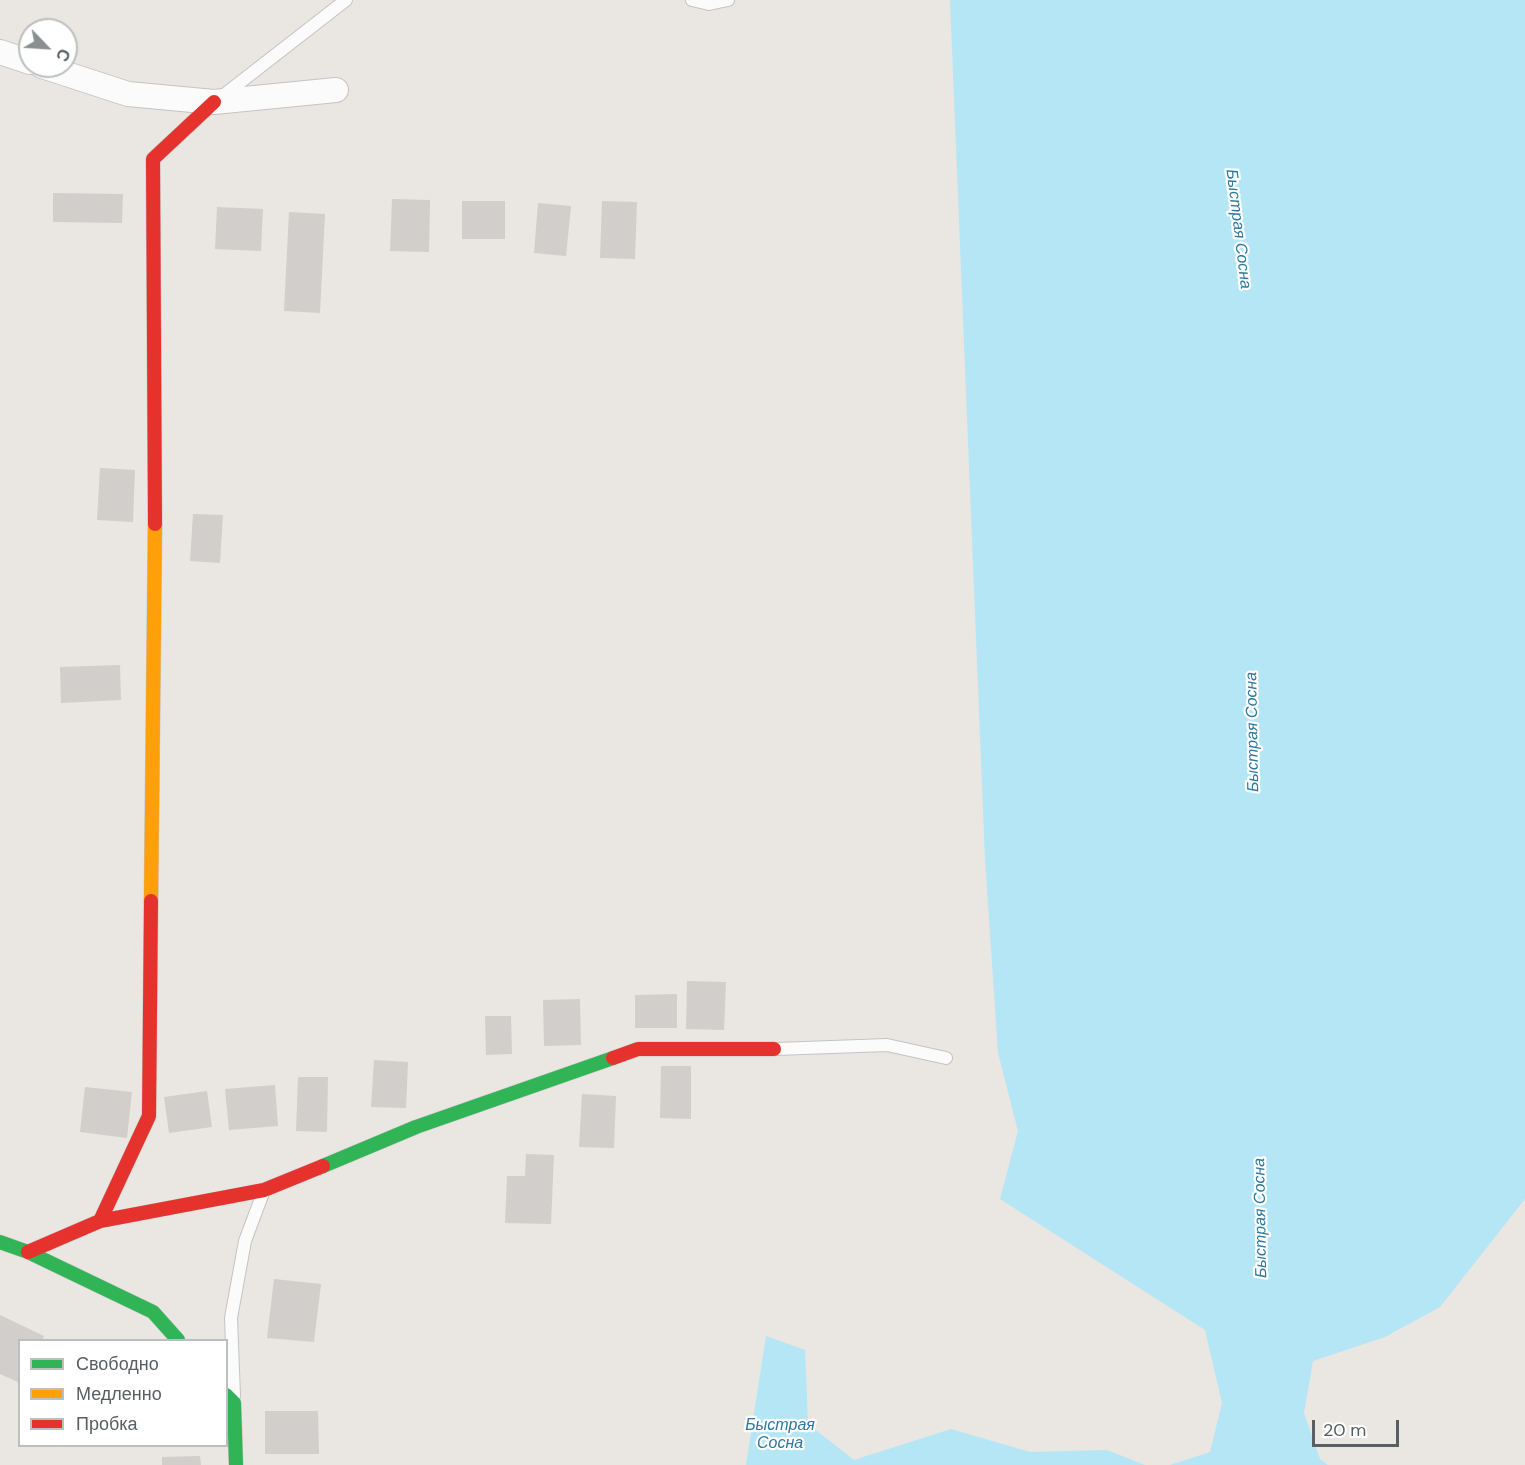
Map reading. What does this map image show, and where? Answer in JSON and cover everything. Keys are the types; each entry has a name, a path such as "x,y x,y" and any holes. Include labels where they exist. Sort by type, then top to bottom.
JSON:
{"street":[{"path":"0,52 18,58"},
{"path":"78,78 128,94 214,102 336,90"},
{"path":"100,1221 149,1116 155,568 153,159 214,102"},
{"path":"28,1252 100,1221 264,1190 416,1127 638,1049 774,1049"},
{"path":"0,1242 28,1252 153,1312 176,1339"},
{"path":"230,1399 236,1465"}],"lane":[{"path":"214,102 346,0"},
{"path":"692,0 709,4 728,0"},
{"path":"774,1049 887,1045 946,1058"},
{"path":"230,1399 231,1318 245,1241 264,1190"}],"water":[{"path":"950,0 1525,0 1525,1199 1440,1307 1385,1337 1313,1361 1304,1413 1320,1459 1328,1465 1170,1465 1210,1452 1222,1403 1205,1330 1000,1199 1018,1131 998,1053 985,859"},
{"name":"Быстрая Сосна","path":"766,1336 805,1350 808,1424 854,1460 951,1429 1030,1452 1107,1450 1145,1465 746,1465"}],"building":[{"path":"53,193 123,194 122,223 53,222"},
{"path":"392,199 430,200 429,252 390,251"},
{"path":"462,201 505,201 505,239 462,239"},
{"path":"602,201 637,202 635,259 600,258"},
{"path":"538,203 571,206 566,256 534,253"},
{"path":"217,207 263,209 261,251 215,249"},
{"path":"289,212 325,214 320,313 284,311"},
{"path":"100,468 135,470 133,522 97,520"},
{"path":"193,514 223,515 220,563 190,561"},
{"path":"120,665 121,700 61,703 60,667"},
{"path":"687,981 726,982 724,1030 686,1029"},
{"path":"677,994 677,1028 635,1028 635,995"},
{"path":"580,999 581,1045 544,1046 543,1000"},
{"path":"485,1016 511,1016 512,1054 486,1055"},
{"path":"374,1060 408,1062 406,1108 371,1107"},
{"path":"661,1066 691,1066 691,1119 660,1118"},
{"path":"298,1077 328,1077 327,1132 296,1131"},
{"path":"275,1085 278,1126 229,1130 225,1089"},
{"path":"85,1087 132,1092 127,1138 80,1132"},
{"path":"207,1091 212,1127 169,1133 164,1097"},
{"path":"582,1094 616,1096 614,1148 579,1147"},
{"path":"526,1154 554,1155 551,1224 505,1223 507,1176 525,1176"},
{"path":"274,1279 321,1284 314,1342 267,1338"},
{"path":"0,1315 44,1336 42,1339 18,1339 18,1382 0,1374"},
{"path":"265,1411 318,1411 319,1454 265,1454"},
{"path":"200,1456 201,1465 162,1465 162,1457"}],"traffic: fast":[{"path":"323,1166 416,1127 613,1058"},
{"path":"0,1242 28,1252 153,1312 177,1339"},
{"path":"228,1397 234,1403 236,1465"}],"traffic: slow":[{"path":"151,901 155,524"}],"traffic: jam":[{"path":"155,524 153,159 214,102"},
{"path":"100,1221 149,1116 151,901"},
{"path":"613,1058 638,1049 774,1049"},
{"path":"28,1252 100,1221 264,1190 323,1166"}]}
